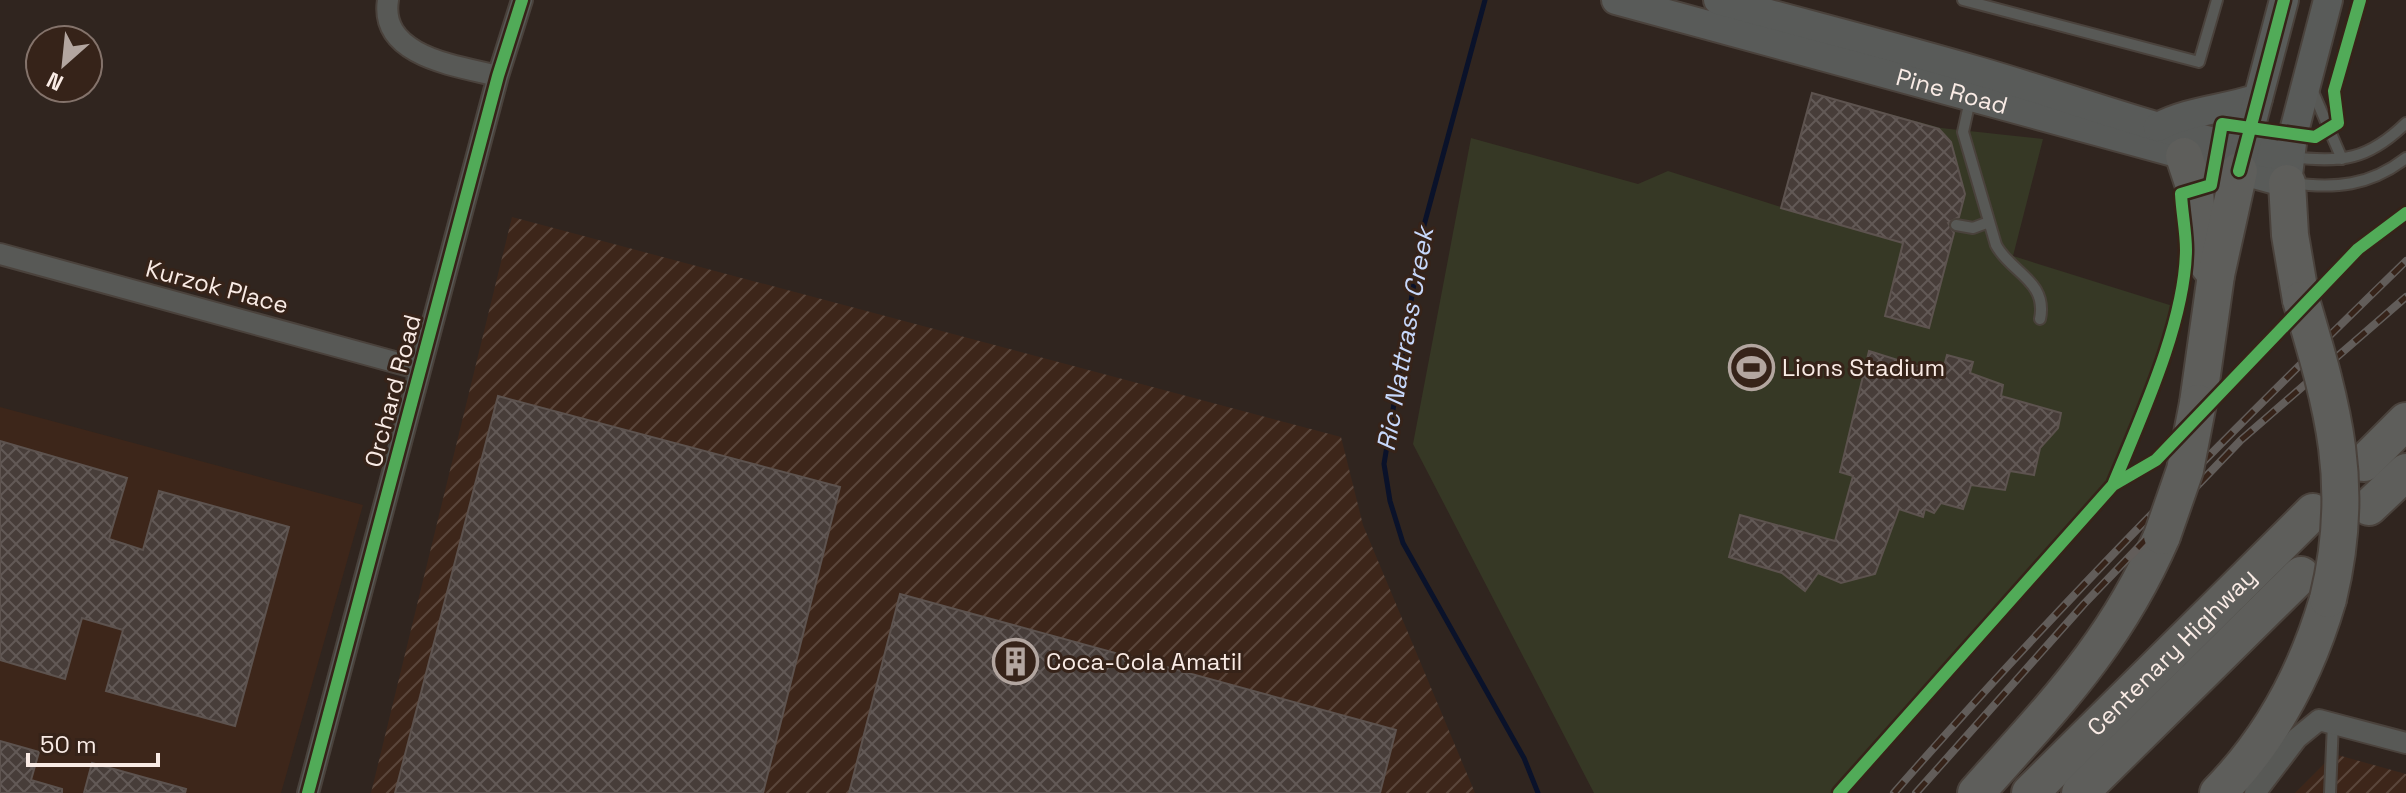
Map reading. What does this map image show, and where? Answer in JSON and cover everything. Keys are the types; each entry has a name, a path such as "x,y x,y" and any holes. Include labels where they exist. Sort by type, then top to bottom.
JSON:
{"highway":[{"path":"2184,156 2195,189 2199,253 2216,275"},
{"path":"1976,793 2058,704 2088,665 2131,600 2162,536 2185,470 2216,275 2242,161"},
{"path":"2218,793 2254,750 2285,704 2319,630 2328,599 2340,529 2340,449 2327,388 2301,300 2290,235 2288,170"},
{"path":"2364,463 2406,421"},
{"path":"2369,507 2406,472"},
{"name":"Centenary Highway","path":"2030,793 2313,512"},
{"name":"Centenary Highway","path":"2080,793 2301,575"}],"street":[{"path":"388,0 389,23 397,37 411,49 432,59 498,76"},
{"name":"Orchard Road","path":"308,793 498,76 522,0"},
{"name":"Pine Road","path":"1718,0 1975,83 2184,156 2242,161 2288,170"},
{"path":"2242,161 2284,0"},
{"path":"2288,170 2307,78 2328,0"},
{"name":"Pine Road","path":"1634,2 2158,127 2242,161"},
{"path":"2158,127 2185,113 2235,106 2258,98"},
{"name":"Kurzok Place","path":"0,254 420,369"},
{"path":"2255,793 2307,728 2319,720 2333,721 2406,743"}],"lane":[{"path":"1963,0 2199,62 2217,0"},
{"path":"2307,78 2342,159"},
{"path":"1975,83 1963,132 1989,222 2002,255 2034,287 2042,309 2040,319"},
{"path":"2288,170 2375,149 2406,123"},
{"path":"2288,170 2349,186 2382,174 2406,158"},
{"path":"1956,225 1973,228 1989,222"},
{"path":"2330,793 2333,721"}],"shaded area":[{"path":"512,217 1341,437 1363,525 1475,793 371,793"},
{"path":"0,407 363,505 281,793 0,793"},
{"path":"2334,754 2406,774 2406,793 2295,793"}],"green space":[{"path":"1812,93 1941,128 2043,139 2013,256 2176,307 2150,398 2113,485 1917,706 1832,793 1594,793 1413,444 1471,138 1638,184 1668,171 1781,207"}],"building":[{"path":"1812,93 1939,129 1951,142 1965,194 1959,217 1948,223 1954,233 1929,328 1885,316 1903,243 1781,208"},
{"path":"1869,351 1942,374 1947,355 1973,362 1970,373 2003,385 2001,396 2061,413 2058,428 2040,448 2034,475 2010,471 2005,490 1971,485 1963,509 1941,503 1934,513 1925,509 1923,517 1899,509 1875,574 1841,583 1818,573 1805,591 1782,573 1729,557 1740,515 1835,541 1853,476 1840,472"},
{"path":"498,396 840,487 763,793 395,793"},
{"path":"0,441 127,478 109,539 143,550 159,491 289,527 235,726 106,691 123,630 82,618 65,679 0,660"},
{"name":"Coca-Cola Amatil","path":"900,594 1396,730 1380,793 849,793"},
{"path":"0,741 39,752 31,780 62,789 62,793 0,793"},
{"path":"92,763 186,789 185,793 84,793"}],"waterway":[{"name":"Ric Nattrass Creek","path":"1485,0 1423,229 1384,464 1390,501 1403,543 1524,758 1538,793"}],"railway":[{"path":"1894,793 2018,655 2145,521 2406,261"},
{"path":"1916,793 2084,604 2241,440 2406,297"}],"cycle path":[{"path":"308,793 498,76 522,0"},
{"path":"2239,171 2284,0"},
{"path":"2113,485 2160,369 2178,308 2186,250 2181,194 2211,185 2222,124 2315,137 2338,123 2334,91 2360,0"},
{"path":"1839,793 2113,485 2156,460 2358,249 2406,213"}],"place":[{"name":"Lions Stadium","path":"1751,368"},
{"name":"Coca-Cola Amatil","path":"1015,662"}]}
